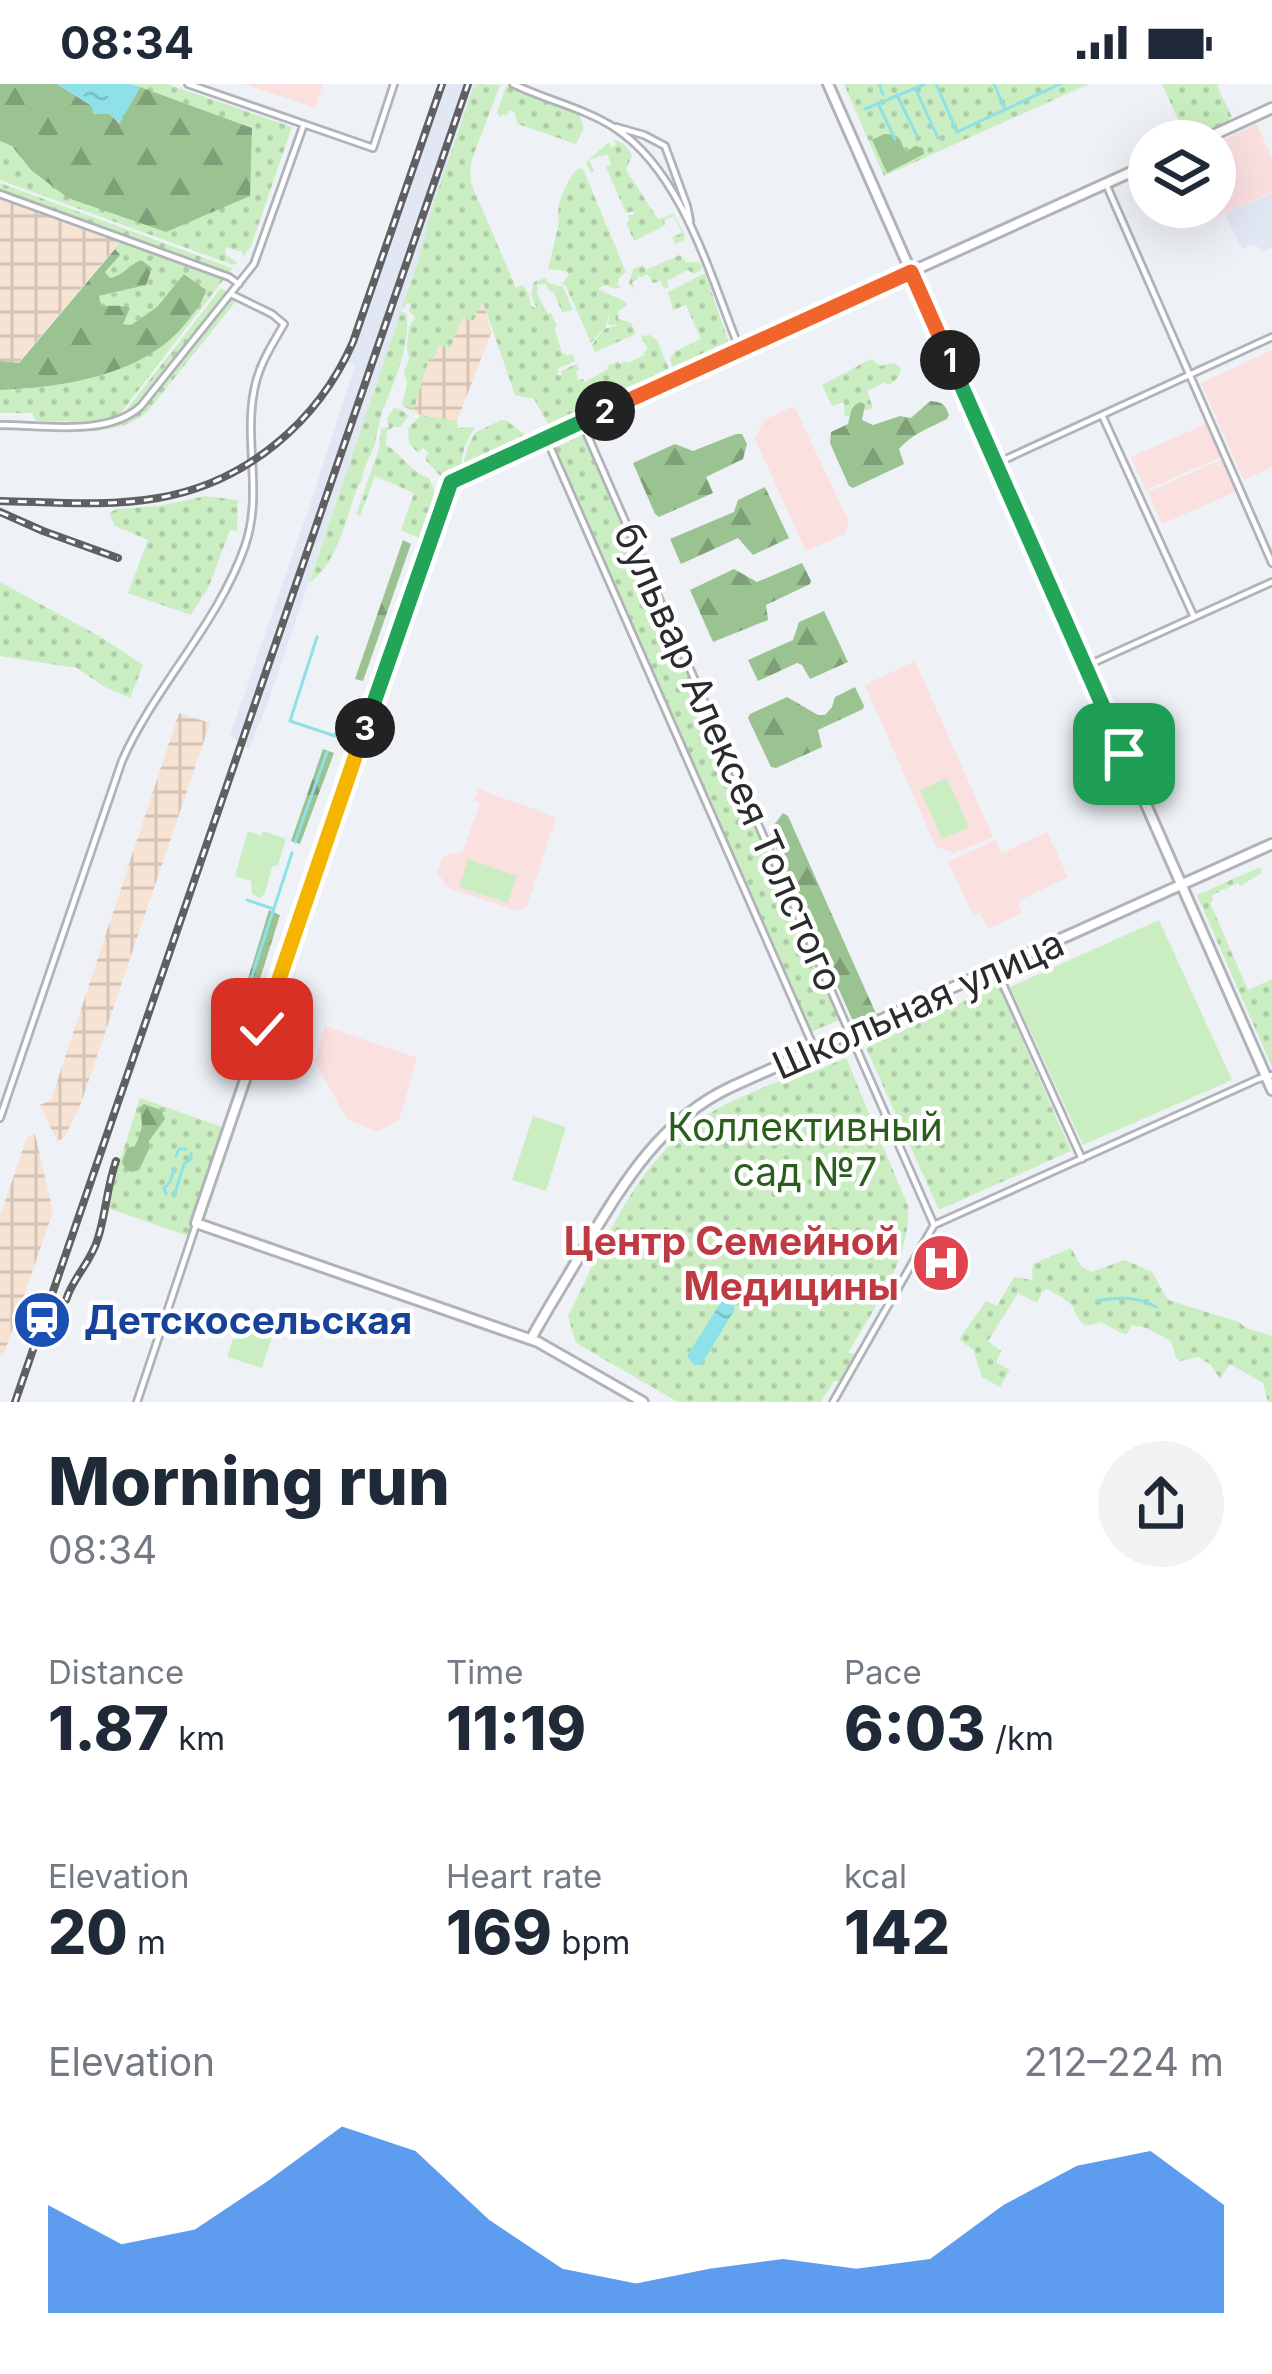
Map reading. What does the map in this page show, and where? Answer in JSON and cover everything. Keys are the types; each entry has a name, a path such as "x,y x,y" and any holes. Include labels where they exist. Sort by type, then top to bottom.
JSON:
{"street":[{"path":"188,84 373,148 394,84"},
{"path":"513,84 665,146 690,227"},
{"path":"828,84 1272,1090"},
{"path":"1236,124 1272,108"},
{"path":"0,425 98,426 126,418 141,406 256,260 304,124"},
{"path":"612,126 656,167 690,227 740,350"},
{"path":"137,1402 454,479 1128,174"},
{"path":"1106,184 1272,563"},
{"path":"0,194 239,284"},
{"path":"0,1118 135,732 220,597 246,544 254,504 254,387 284,324 232,294"},
{"path":"995,464 1272,337"},
{"path":"1102,415 1194,617"},
{"name":"бульвар Алексея Толстого","path":"581,422 934,1225"},
{"name":"бульвар Алексея Толстого","path":"546,437 815,1050"},
{"path":"1085,666 1272,582"},
{"name":"Школьная улица","path":"532,1340 621,1187 656,1141 686,1114 715,1095 1272,844"},
{"path":"996,969 1082,1159"},
{"path":"833,1402 934,1225 1269,1076"},
{"path":"196,1223 532,1340 643,1402"}],"shaded area":[{"path":"243,84 323,84 315,108"},
{"path":"440,84 479,84 450,153 417,264 249,749 230,735 355,365 346,362 315,411 268,454 219,481 174,498 129,505 0,506 0,500 160,497 218,479 279,440 318,400 343,361"},
{"path":"1257,124 1272,159 1272,192 1236,208 1236,134"},
{"path":"1272,193 1272,248 1265,251 1252,244 1242,249 1232,228 1236,228 1236,209"},
{"path":"0,197 120,242 18,363 0,361"},
{"path":"483,300 491,333 457,421 421,415 403,406 434,316"},
{"path":"1272,350 1272,467 1244,480 1201,383"},
{"path":"794,406 849,522 845,534 806,551 755,439 764,420"},
{"path":"1208,423 1223,456 1146,490 1131,457"},
{"path":"1223,459 1237,491 1162,524 1148,492"},
{"path":"915,661 993,837 954,853 936,847 865,685"},
{"path":"179,713 210,723 80,1106 64,1138 57,1141 40,1105 51,1100"},
{"path":"478,789 556,817 527,906 517,911 448,888 437,872 443,856 463,851 480,803 474,800"},
{"path":"1047,832 1068,877 1018,901 1022,913 988,929 980,913 973,915 948,862 995,840 1002,853"},
{"path":"325,1026 417,1058 399,1120 377,1132 347,1119 315,1062"},
{"path":"35,1134 53,1212 3,1356 0,1216 27,1137"}],"green space":[{"path":"0,84 57,84 119,123 140,87 252,128 250,196 166,232 68,198 31,170 12,146 0,141"},
{"path":"130,84 167,84 292,127 251,246 242,258 243,252 226,247 225,254 238,263 0,180 0,141 12,146 31,170 252,128"},
{"path":"479,84 500,85 472,159 471,183 516,288 523,285 531,306 537,309 531,295 534,282 546,278 563,287 573,310 562,312 545,284 537,285 536,292 557,326 562,352 572,354 575,361 559,368 557,375 577,364 578,380 585,382 607,366 644,355 648,349 641,336 650,335 657,340 669,369 554,425 548,424 534,399 515,395 483,302 473,321 462,318 450,348 439,345 433,360 429,359 414,409 402,405 409,327 415,318 409,311 411,304 402,308 434,202 473,89"},
{"path":"844,84 1089,84 884,176"},
{"path":"1162,84 1220,84 1229,120 1178,120"},
{"path":"506,86 579,115 584,128 576,144 518,124 509,110 501,118 497,113"},
{"path":"884,134 898,138 906,152 915,146 923,148 924,154 887,173 872,140"},
{"path":"614,140 632,155 626,170 658,219 674,214 685,235 684,240 675,244 672,237 682,233 674,216 634,241 626,223 635,211 626,213 606,167 611,164 607,154 589,160 591,173 586,162 609,142 611,147 616,145"},
{"path":"578,168 583,169 626,272 619,278 617,285 621,286 598,289 626,302 618,319 631,323 636,334 595,352 592,345 604,329 619,325 608,325 610,314 591,343 562,284 569,274 548,269 560,202"},
{"path":"0,183 232,268 229,274 0,191"},
{"path":"120,242 224,279 123,413 101,422 36,421 32,413 0,413 0,390 25,389 133,362 177,333 205,298 205,290 185,274 157,307 131,325 122,324 124,305 101,305 99,296 119,292 152,268 141,260 110,278 105,272 119,256 115,249"},
{"path":"115,249 120,255 105,272 110,278 141,260 152,268 146,285 99,296 101,305 130,308 123,324 131,325 157,307 184,274 206,290 186,323 168,341 125,367 50,386 0,390 0,361 19,363"},
{"path":"680,255 686,262 698,262 701,270 693,274 688,270 667,281 669,287 664,289 661,281 653,283 648,274 637,275 632,282 636,291 629,283 633,269 643,265 646,270"},
{"path":"705,273 729,343 673,369 670,358 676,351 701,339 686,305 673,310 668,292"},
{"path":"221,288 228,293 147,394 124,413"},
{"path":"233,297 237,300 147,412 122,426 94,431 36,430 106,427 131,417 144,408"},
{"path":"401,311 407,314 406,340 375,444 338,543 323,570 309,583"},
{"path":"871,359 880,366 894,363 901,368 899,374 888,385 885,382 867,391 873,408 845,417 844,402 832,406 822,385"},
{"path":"930,401 944,406 947,419 899,449 904,464 849,486 830,443 831,432 848,424 855,405 865,405 862,420 873,425 900,416 911,418"},
{"path":"394,408 409,416 400,427 387,431 386,445 429,478 439,501 427,542 401,530 414,493 375,476 360,516 356,514 379,449 381,429 389,427 387,418"},
{"path":"421,415 457,421 458,428 475,427 463,452 462,468 475,433 501,420 530,439 442,478 425,459 429,453 423,448 418,453 409,443 408,428"},
{"path":"583,433 841,1019 811,1032 553,446"},
{"path":"742,434 747,444 743,459 706,477 713,493 659,517 655,514 633,463 675,444 693,451"},
{"path":"765,487 789,538 753,555 738,538 681,564 670,539 734,512 738,500"},
{"path":"205,496 238,500 237,531 230,530 209,586 191,615 128,593 148,540 115,526 109,513"},
{"path":"403,540 411,544 363,681 355,679"},
{"path":"802,563 810,584 766,605 768,620 713,642 690,590 734,569 757,582"},
{"path":"0,582 143,665 130,698 77,668 0,656"},
{"path":"824,611 848,662 810,679 797,663 758,681 748,660 793,640 799,622"},
{"path":"855,687 863,709 818,730 822,747 771,767 750,714 787,697 825,715 835,697"},
{"path":"323,749 334,753 300,844 291,841"},
{"path":"947,778 969,827 942,839 920,790"},
{"path":"783,813 877,1016 863,1022 852,1019 770,834"},
{"path":"248,831 286,839 260,898 252,894 251,881 235,876"},
{"path":"468,859 517,876 508,903 459,887"},
{"path":"1260,867 1262,873 1212,895 1210,903 1248,990 1272,979 1272,1067 1197,895"},
{"path":"269,910 280,915 245,1027 237,1025"},
{"path":"1159,920 1232,1080 1083,1145 1010,987"},
{"name":"Коллективный сад №7","path":"998,985 1071,1151 939,1210 866,1048"},
{"path":"846,1058 908,1206 907,1226 897,1265 848,1353 856,1354 821,1402 678,1402 576,1343 568,1316 622,1210 655,1161 698,1121 735,1100 800,1071 811,1073"},
{"path":"140,1098 225,1128 188,1236 105,1207"},
{"path":"144,1104 161,1110 165,1119 149,1141 139,1170 132,1172 122,1162 139,1136 139,1108"},
{"path":"533,1116 566,1127 546,1191 512,1180"},
{"path":"1071,1248 1081,1266 1091,1272 1125,1260 1152,1272 1168,1300 1272,1336 1272,1402 1268,1402 1263,1383 1230,1364 1220,1379 1198,1357 1180,1361 1171,1341 1146,1328 1132,1325 1126,1335 1100,1322 1084,1325 1070,1303 1048,1289 1037,1303 1018,1293 988,1341 1001,1351 996,1362 1010,1370 1000,1387 982,1377 973,1349 959,1340 965,1330 986,1301 997,1306 1014,1277 1032,1280 1033,1264"},
{"path":"243,1323 273,1334 262,1368 227,1357"}],"water":[{"path":"57,84 140,87 120,123 110,114 93,114 92,106"},
{"path":"723,1299 735,1309 701,1365 694,1365 687,1356"}],"waterway":[{"path":"879,84 883,94"},
{"path":"865,109 925,84"},
{"path":"936,84 957,132 1060,84"},
{"path":"994,84 1005,109"},
{"path":"916,90 938,138"},
{"path":"897,95 917,136"},
{"path":"878,103 895,139"},
{"path":"317,637 290,721 335,736 345,707"},
{"path":"295,842 327,752"},
{"path":"236,1025 292,853"},
{"path":"247,900 274,909"},
{"path":"176,1156 179,1149 186,1149"},
{"path":"174,1196 191,1153"},
{"path":"166,1194 164,1188 174,1169"},
{"path":"1097,1301 1127,1298 1156,1307"}],"railway":[{"path":"0,501 119,502 190,490 249,463 299,423 320,398 353,342 442,84"},
{"path":"15,1402 468,84"},
{"path":"0,512 118,558"},
{"path":"66,1300 95,1246 116,1161"}],"place":[{"name":"Центр Семейной Медицины","path":"941,1263"},
{"name":"Детскосельская","path":"42,1320"}],"route":[{"path":"262,1029 451,482 911,272 1124,754"}]}
